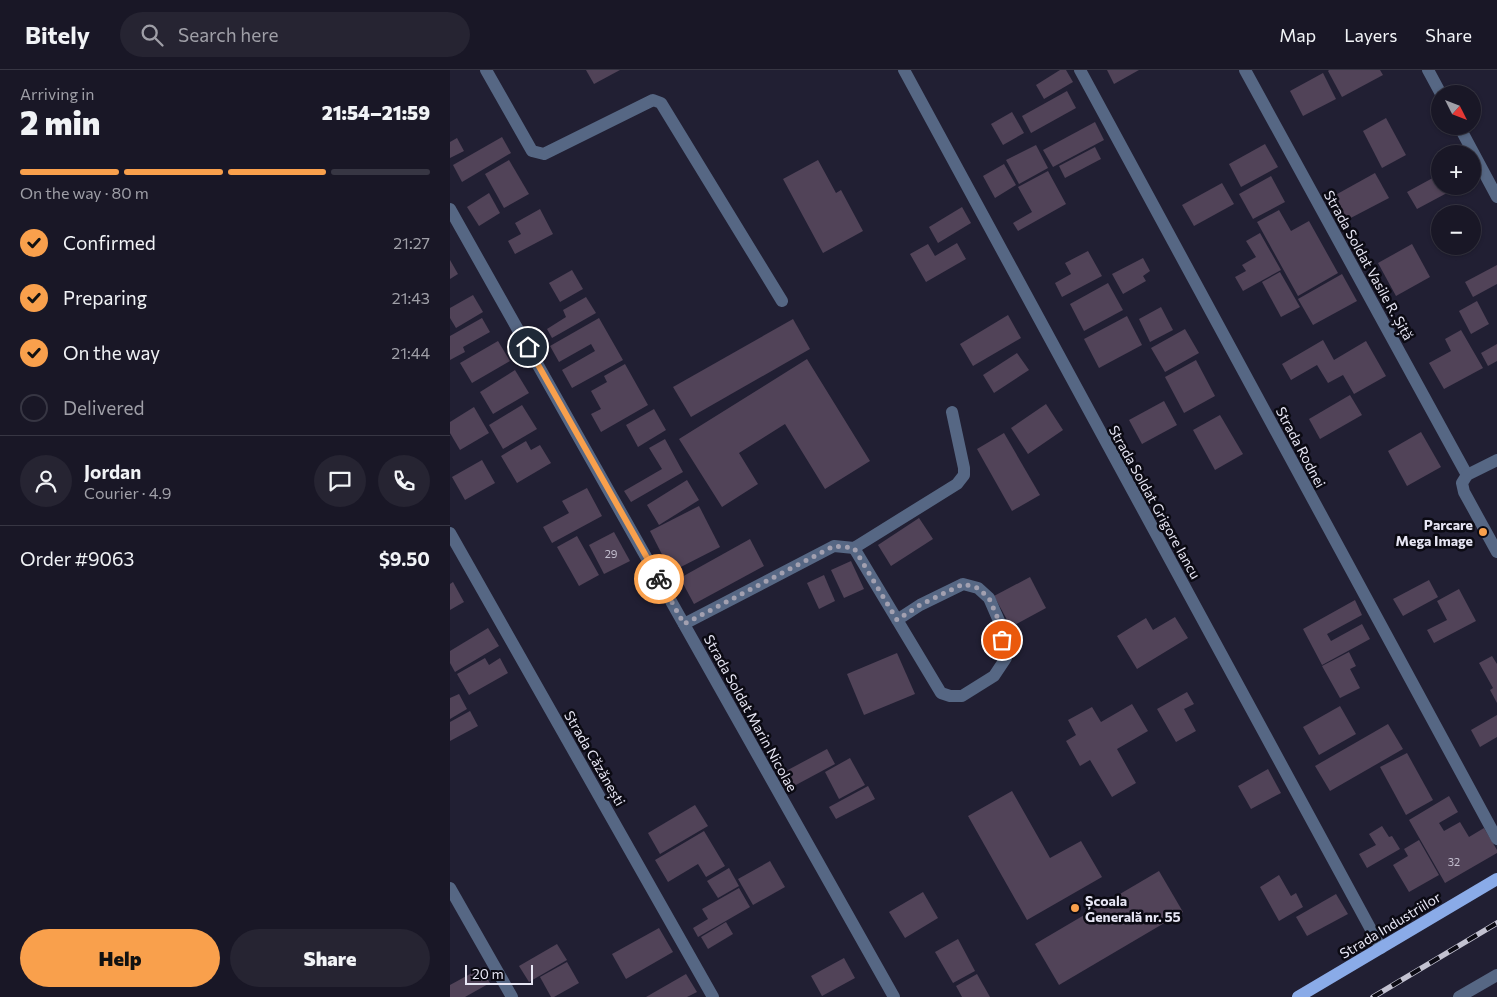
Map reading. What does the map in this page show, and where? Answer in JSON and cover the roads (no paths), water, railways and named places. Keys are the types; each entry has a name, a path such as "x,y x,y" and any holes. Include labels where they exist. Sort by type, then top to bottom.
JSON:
{"main road":[{"name":"Strada Industriilor","path":"1298,997 1497,879"}],"street":[{"path":"486,70 532,151 544,154 654,100 661,104 782,301"},
{"name":"Strada Soldat Grigore Iancu","path":"904,70 1381,948"},
{"name":"Strada Rodnei","path":"1080,70 1497,839"},
{"name":"Strada Soldat Vasile R. Șiță","path":"1245,70 1467,475"},
{"path":"1428,70 1436,85"},
{"path":"1464,135 1497,197"},
{"name":"Strada Soldat Marin Nicolae","path":"450,209 894,997"},
{"path":"684,624 834,546 854,548 957,484 964,475 964,468 952,412"},
{"path":"1497,460 1467,475 1462,483 1464,492 1497,552"},
{"name":"Strada Căzănești","path":"450,533 713,997"},
{"path":"854,548 897,620 941,693 950,696 962,696 994,676 1006,658 999,621 989,598 978,588 963,584 920,605 897,620"},
{"path":"450,888 512,997"},
{"path":"1459,997 1497,974"}],"railway":[{"path":"1373,997 1497,923"}],"place":[{"name":"Parcare Mega Image","path":"1483,532"},
{"name":"Școala Generală nr. 55","path":"1075,908"}]}
